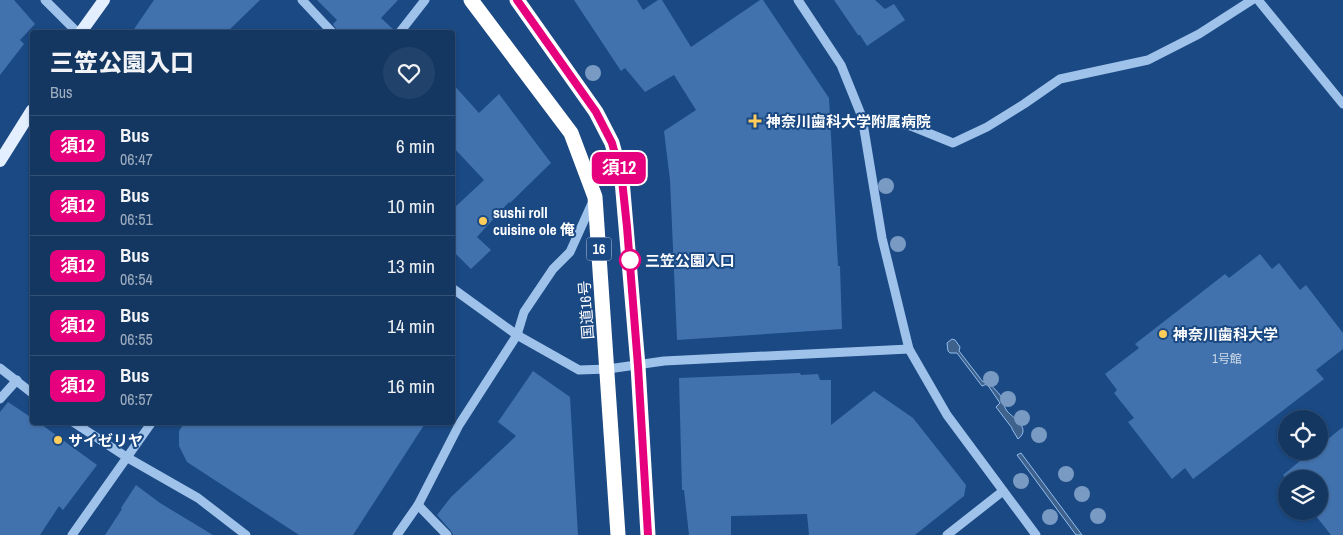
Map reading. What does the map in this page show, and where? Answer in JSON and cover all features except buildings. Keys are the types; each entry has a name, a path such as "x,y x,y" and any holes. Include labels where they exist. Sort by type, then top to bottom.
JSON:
{"highway":[{"name":"国道16号","path":"471,0 572,134 595,197 618,535"},
{"name":"16","path":"517,0 596,112 612,143 623,190 638,366 648,535"}],"main road":[{"path":"81,30 104,0"},
{"path":"0,161 30,113"}],"street":[{"path":"45,0 77,30"},
{"path":"302,0 330,30"},
{"path":"402,30 425,0"},
{"path":"798,0 842,65 862,117 882,238 909,349 947,415 1036,535"},
{"path":"862,117 911,126 952,143 987,127 1060,79 1148,60 1199,34 1252,0"},
{"path":"1258,0 1343,104"},
{"path":"398,535 418,505 459,425 517,335 524,312 553,269 570,252 595,197"},
{"path":"455,290 517,335 578,370 638,366 664,361 909,349"},
{"path":"0,368 30,391"},
{"path":"0,399 16,380"},
{"path":"78,425 128,458 198,498 246,535"},
{"path":"72,535 150,425"},
{"path":"947,535 1002,491"},
{"path":"418,505 447,535"}],"water":[{"path":"952,339 955,340 960,347 959,351 983,382 987,381 998,392 1007,411 1020,423 1023,431 1018,439 996,407 1000,403 987,384 982,386 957,353 950,353 948,351 947,343"},
{"path":"1021,453 1082,535 1076,535 1017,455"}],"bus line":[{"name":"須12","path":"517,0 596,112 612,143 622,180 638,366 648,535"}],"place":[{"name":"神奈川歯科大学附属病院","path":"755,121"},
{"name":"sushi roll cuisine ole 俺","path":"483,221"},
{"name":"三笠公園入口","path":"630,260"},
{"name":"神奈川歯科大学","path":"1163,334"},
{"name":"サイゼリヤ","path":"58,440"}]}
